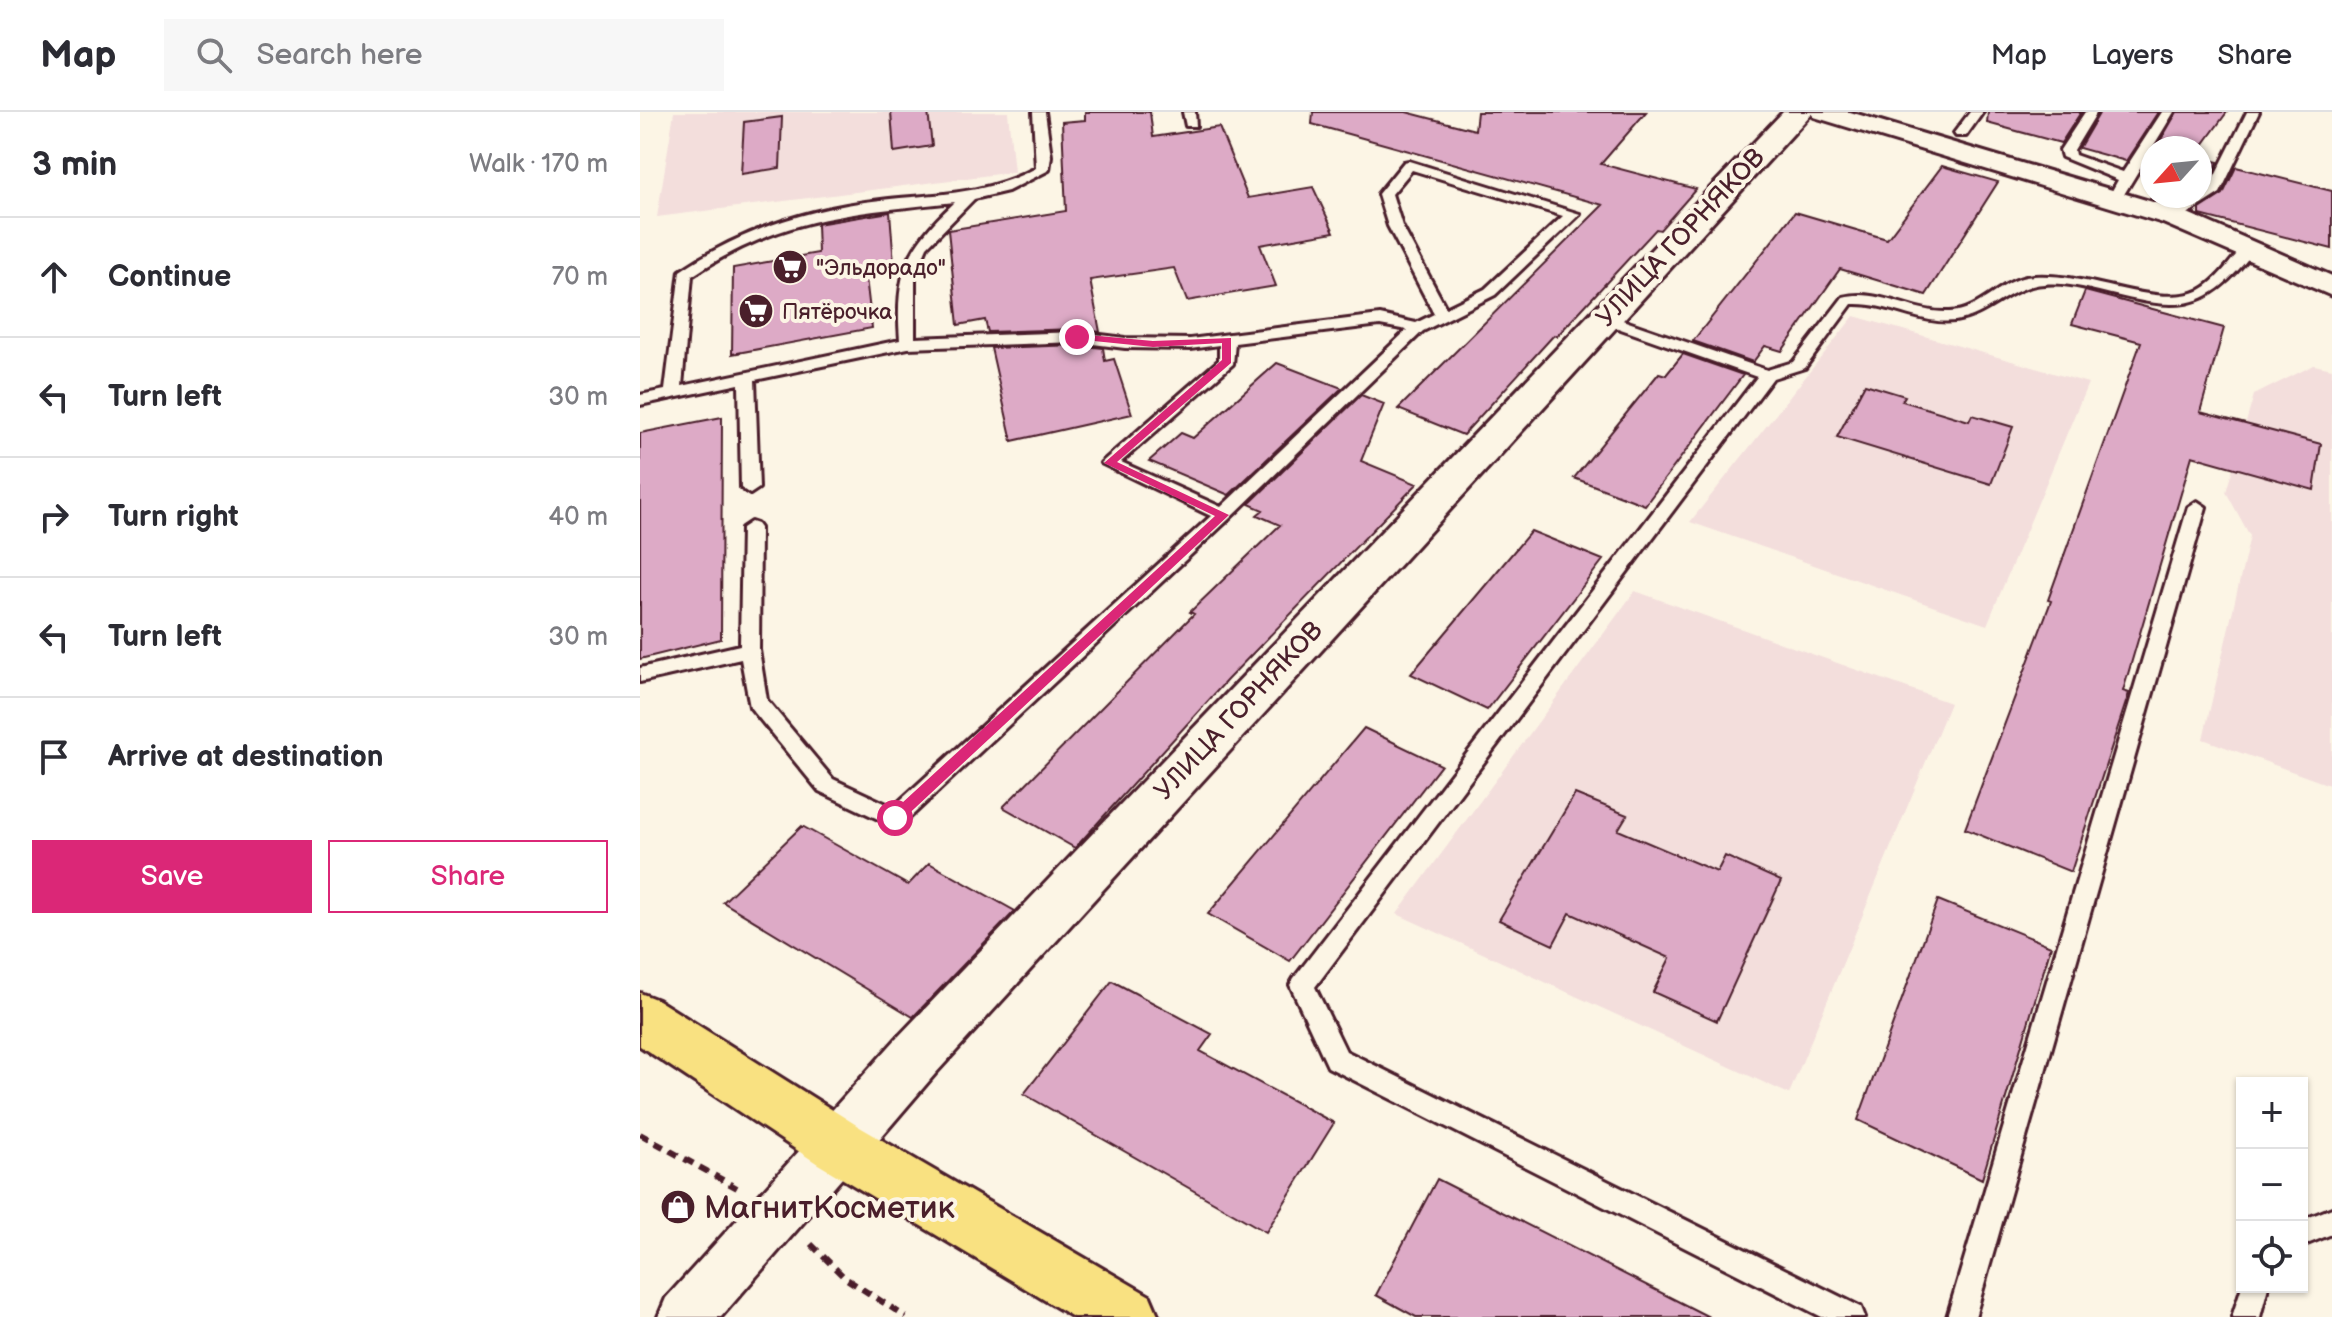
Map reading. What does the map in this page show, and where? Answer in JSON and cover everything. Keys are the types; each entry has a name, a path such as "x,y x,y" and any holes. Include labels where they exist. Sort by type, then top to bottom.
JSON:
{"main road":[{"path":"640,1017 838,1145 1129,1317"}],"street":[{"name":"УЛИЦА ГОРНЯКОВ","path":"685,1317 916,1056 1603,318 1799,112"},
{"path":"1823,112 2121,188 2173,217 2332,287"}],"lane":[{"path":"673,393 685,274 705,259 780,226 829,211 996,193 1042,170 1044,156 1039,112"},
{"path":"1961,133 1977,112"},
{"path":"2091,112 2067,150 2069,157 2121,188 2168,112"},
{"path":"2173,217 2215,190 2253,112"},
{"path":"751,528 749,650 757,702 826,785 895,818 1223,515 1418,328 1442,316 1490,292 1573,214 1409,165 1385,194 1391,224 1423,272 1442,316"},
{"path":"908,343 904,295 908,269 922,240 969,197"},
{"path":"1851,1317 1337,1059 1302,985 1767,375 1799,365 1848,300 1865,297 1928,316 1948,317 1972,314 2013,287 2038,281 2084,282 2169,300 2190,299 2207,292 2248,250"},
{"path":"1603,318 1767,375"},
{"path":"640,400 908,343 1077,337 1139,343 1227,340 1380,320 1418,328"},
{"path":"1223,515 1109,463 1227,361 1227,340"},
{"path":"747,378 750,488"},
{"path":"1961,1317 2197,507"},
{"path":"640,675 749,650"},
{"path":"2308,1231 2332,1221"},
{"path":"2246,1317 2253,1293"}],"shaded area":[{"path":"674,112 1008,112 1014,172 657,217"},
{"path":"1854,316 2088,383 1987,625 1690,522"},
{"path":"2314,365 2332,369 2332,786 2203,739 2250,536 2226,492 2254,395"},
{"path":"1635,591 1950,703 1789,1094 1397,914"}],"building":[{"path":"891,112 928,112 932,146 894,152"},
{"path":"1085,112 1150,112 1153,137 1219,127 1248,198 1313,187 1334,232 1260,245 1276,286 1187,301 1174,268 1090,280 1100,332 1077,329 988,332 985,320 958,325 948,230 1066,211 1062,122 1085,120"},
{"path":"1313,112 1406,112 1475,130 1477,112 1646,112 1601,164 1696,189 1557,336 1554,335 1463,435 1398,409 1603,205 1312,124"},
{"path":"1988,112 2081,112 2061,143 1987,123"},
{"path":"2100,112 2158,112 2126,161 2079,148"},
{"path":"2177,112 2227,112 2209,136 2163,136"},
{"path":"782,117 780,168 741,174 744,122"},
{"path":"2212,161 2218,162 2212,175"},
{"path":"1942,166 1998,182 1926,295 1840,269 1782,351 1765,346 1753,362 1693,341 1795,212 1887,239"},
{"path":"2236,167 2332,191 2332,249 2200,215 2200,209 2212,208 2212,201 2223,194"},
{"path":"890,212 894,264 865,269 872,328 732,354 733,268 818,253 817,224"},
{"path":"2085,291 2224,328 2200,412 2321,444 2314,490 2192,456 2123,691 2129,693 2071,872 1965,829 2051,601 2048,600 2141,342 2072,324"},
{"path":"1077,345 1103,348 1105,361 1114,359 1132,414 1012,441 991,348"},
{"path":"1683,354 1743,375 1645,505 1574,478 1659,373 1666,375"},
{"path":"1277,363 1342,388 1229,495 1149,461 1181,433 1193,438"},
{"path":"1865,384 1905,396 1902,401 1969,421 1972,415 2013,427 1991,484 1837,437"},
{"path":"1361,395 1384,404 1361,461 1417,484 1227,680 1075,848 1003,807 1194,614 1190,612 1280,525 1257,515 1263,510 1249,504"},
{"path":"722,417 721,639 640,659 640,433"},
{"path":"1531,531 1603,560 1487,710 1411,674"},
{"path":"1364,728 1441,765 1290,961 1208,914"},
{"path":"1575,794 1627,815 1618,830 1717,872 1725,856 1781,881 1717,1021 1653,992 1670,958 1570,913 1553,945 1499,920"},
{"path":"802,826 908,885 929,863 1015,911 913,1017 723,902"},
{"path":"1938,900 2051,946 1982,1179 1858,1120"},
{"path":"1112,981 1212,1034 1200,1051 1334,1123 1266,1232 1024,1094"},
{"path":"1437,1179 1709,1317 1416,1317 1376,1295"}],"place":[{"name":"\"Эльдорадо\"","path":"790,267"},
{"name":"Пятёрочка","path":"756,311"},
{"name":"МагнитКосметик","path":"678,1207"}],"route":[{"path":"895,818 1223,515 1109,463 1227,361 1227,340 1153,344 1077,337"}]}
